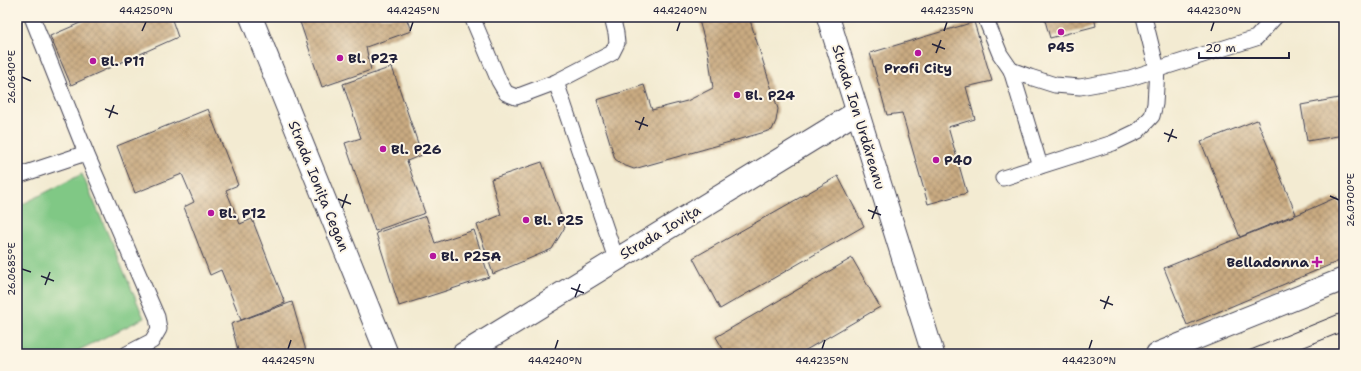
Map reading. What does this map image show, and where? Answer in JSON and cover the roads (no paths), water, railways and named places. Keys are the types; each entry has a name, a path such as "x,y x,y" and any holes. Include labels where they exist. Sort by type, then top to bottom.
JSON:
{"street":[{"name":"Strada Ionița Cegan","path":"251,17 387,354"},
{"name":"Strada Ion Urdăreanu","path":"833,18 857,112 933,354"},
{"name":"Strada Iovița","path":"463,354 857,112"},
{"path":"1157,354 1344,279"}],"lane":[{"path":"32,17 86,153 157,317 158,329 152,341 127,354"},
{"path":"472,17 499,82 506,93 516,97 556,82 612,53 617,43 612,17"},
{"path":"985,17 1000,54 1011,70 1040,166"},
{"path":"1003,178 1113,143 1138,130 1152,116 1155,104 1157,69 1144,17"},
{"path":"1011,70 1055,85 1080,88 1130,78 1256,38 1275,17"},
{"path":"556,82 616,259"},
{"path":"17,175 86,153"}],"tram line":[{"path":"1241,354 1344,312"},
{"path":"1287,354 1344,331"}],"place":[{"name":"P45","path":"1061,32"},
{"name":"Profi City","path":"918,53"},
{"name":"Bl. P27","path":"340,58"},
{"name":"Bl. P11","path":"93,61"},
{"name":"Bl. P24","path":"737,95"},
{"name":"Bl. P26","path":"383,149"},
{"name":"P40","path":"936,160"},
{"name":"Bl. P12","path":"211,213"},
{"name":"Bl. P25","path":"526,220"},
{"name":"Bl. P25A","path":"433,256"},
{"name":"Belladonna","path":"1317,262"}]}
